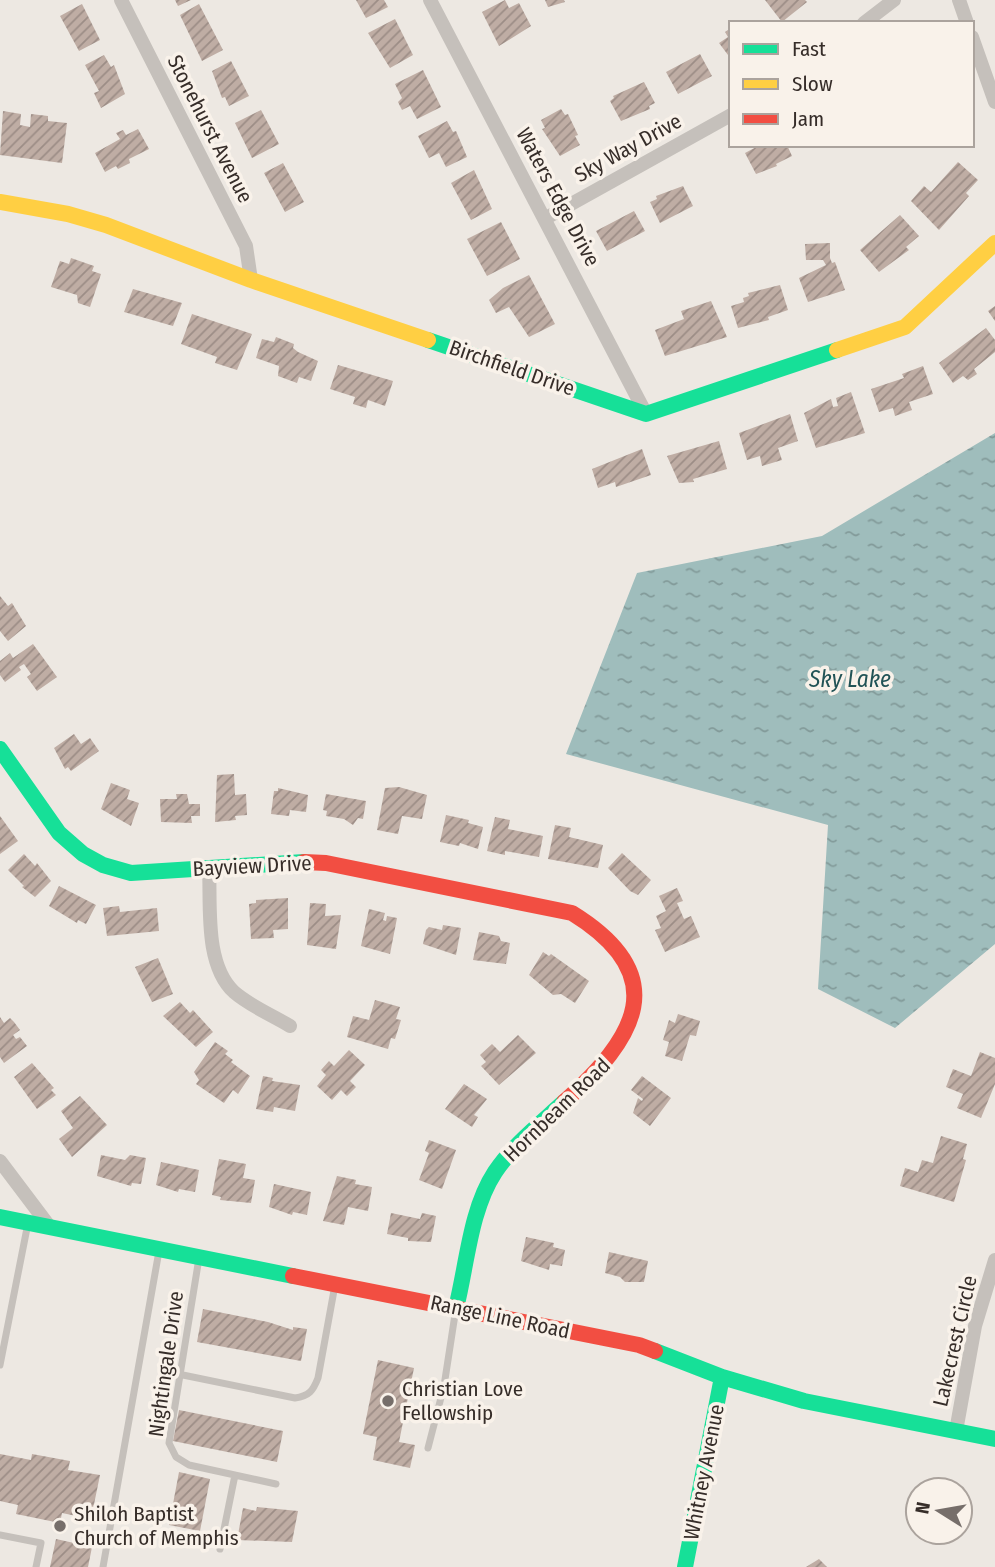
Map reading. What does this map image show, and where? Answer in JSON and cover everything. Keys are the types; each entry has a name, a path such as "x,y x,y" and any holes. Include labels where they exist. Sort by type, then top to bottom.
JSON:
{"street":[{"name":"Stonehurst Avenue","path":"121,0 246,246 250,279"},
{"name":"Waters Edge Drive","path":"431,0 646,414"},
{"path":"867,21 894,0"},
{"path":"959,0 966,21"},
{"path":"974,43 995,102"},
{"name":"Sky Way Drive","path":"546,218 729,116"},
{"name":"Birchfield Drive","path":"0,202 68,214 106,225 250,279 646,414"},
{"path":"646,414 905,327 995,243"},
{"name":"Bayview Drive","path":"0,749 59,833 93,860 131,873 290,861 326,863 572,913 601,930 622,955"},
{"path":"209,868 215,953 219,970 233,991 290,1026"},
{"name":"Hornbeam Road","path":"456,1308 483,1203 494,1174 513,1147 604,1066 622,1044 632,1017 635,988 622,955"},
{"path":"0,1161 49,1226"},
{"name":"Range Line Road","path":"0,1217 639,1345 722,1377 804,1401 995,1439"},
{"name":"Lakecrest Circle","path":"957,1431 975,1326 995,1260"},
{"name":"Whitney Avenue","path":"685,1567 722,1377"}],"lane":[{"path":"0,1365 29,1222"},
{"path":"103,1567 160,1248"},
{"name":"Nightingale Drive","path":"200,1256 178,1374 169,1443 176,1457 190,1465 276,1484"},
{"path":"178,1374 295,1398 306,1397 313,1391 318,1378 335,1283"},
{"path":"428,1448 444,1386 456,1308"},
{"path":"220,1549 235,1475"},
{"path":"0,1537 41,1543 36,1567"}],"water":[{"name":"Sky Lake","path":"995,433 995,944 895,1028 818,989 828,825 566,754 637,573 822,536"}],"building":[{"path":"175,0 191,0 178,6"},
{"path":"356,0 384,0 388,7 366,18"},
{"path":"505,0 509,8 519,3 531,26 499,46 482,12"},
{"path":"545,0 564,0 565,2 548,7"},
{"path":"765,0 807,2 783,21"},
{"path":"82,4 100,40 79,51 60,16"},
{"path":"199,4 223,50 202,61 180,15"},
{"path":"395,19 413,55 390,68 368,33"},
{"path":"729,29 729,56 719,43 728,37 725,32"},
{"path":"700,54 712,76 678,94 666,72"},
{"path":"104,55 111,67 114,65 125,94 101,108 94,93 99,91 85,65"},
{"path":"231,61 249,96 229,106 225,97 222,98 212,71"},
{"path":"423,70 441,107 417,119 410,106 402,110 398,102 402,98 395,84"},
{"path":"644,82 655,103 649,106 650,109 621,121 610,101 613,96"},
{"path":"561,109 565,115 568,114 580,145 560,156 542,129 545,128 541,120"},
{"path":"261,110 279,144 252,158 235,123"},
{"path":"3,111 21,114 20,125 30,127 31,114 48,116 48,121 67,123 62,163 0,155"},
{"path":"447,121 453,132 456,131 467,157 446,167 439,153 429,158 418,136"},
{"path":"138,129 149,149 129,159 130,163 105,172 95,153 120,139 116,133 123,130 126,135"},
{"path":"756,147 788,147 792,156 776,164 777,166 756,174 745,153"},
{"path":"958,162 978,180 966,193 969,196 939,230 911,201 924,186 931,192"},
{"path":"283,163 304,202 285,212 264,173"},
{"path":"474,170 492,209 471,220 451,183"},
{"path":"683,186 693,206 660,223 650,202 657,199 656,196"},
{"path":"634,211 645,231 607,251 596,231"},
{"path":"900,215 919,236 906,247 909,250 879,272 860,250"},
{"path":"501,222 520,259 487,276 467,239"},
{"path":"830,243 830,258 832,263 835,262 845,290 808,302 799,278 826,265 823,260 806,260 805,244"},
{"path":"71,258 94,266 92,271 101,274 90,307 78,303 77,295 51,287 60,261 69,264"},
{"path":"529,275 555,324 529,337 509,307 496,313 489,300 503,288"},
{"path":"780,285 788,310 768,317 769,320 738,328 731,306 744,302 743,298 749,296 748,293"},
{"path":"133,289 182,303 173,326 124,312"},
{"path":"711,301 727,337 665,356 655,330 684,319 681,311"},
{"path":"995,306 995,321 988,311"},
{"path":"192,314 252,334 237,370 215,363 217,357 181,344"},
{"path":"986,328 995,340 995,352 974,369 977,374 968,380 963,376 953,383 939,363"},
{"path":"276,337 294,344 293,348 298,352 318,361 311,381 299,377 297,383 278,376 279,366 256,358 262,339 274,342"},
{"path":"338,365 393,381 385,406 368,400 366,408 353,404 355,397 330,389"},
{"path":"923,366 933,394 909,402 912,410 895,416 893,408 879,412 871,389 904,378 902,374"},
{"path":"851,392 865,433 816,448 804,413 831,399 833,407 838,406 836,398"},
{"path":"790,414 798,441 778,448 782,460 762,466 760,456 747,460 739,433"},
{"path":"719,441 727,469 693,479 694,482 679,483 667,456"},
{"path":"642,449 651,475 616,487 615,482 598,488 592,469"},
{"path":"0,596 8,606 12,603 26,626 8,641 0,631"},
{"path":"33,644 57,677 37,691 27,677 31,674 24,664 19,667 21,670 5,682 0,675 0,661 10,653 13,658"},
{"path":"74,734 81,744 90,738 99,751 71,771 68,767 65,769 54,748"},
{"path":"234,774 235,795 246,794 247,815 235,816 236,820 215,822 217,775"},
{"path":"111,783 130,790 127,799 139,803 131,826 101,809"},
{"path":"399,787 427,795 422,819 402,816 398,834 377,830 385,788"},
{"path":"278,788 308,795 306,812 290,810 289,816 271,814 274,791 278,791"},
{"path":"176,794 187,794 189,804 200,804 200,816 191,816 192,823 161,822 160,799 177,799"},
{"path":"326,794 366,801 363,819 358,818 353,825 344,819 326,816 327,811 323,810"},
{"path":"446,815 469,820 468,823 483,827 478,849 460,843 459,846 440,842"},
{"path":"0,816 18,841 0,854"},
{"path":"495,817 510,820 508,829 543,836 539,857 487,851"},
{"path":"555,825 571,828 569,837 603,845 598,868 548,859"},
{"path":"622,853 651,880 638,895 630,891 608,868"},
{"path":"24,854 35,866 37,863 51,881 35,897 22,887 24,886 8,870"},
{"path":"59,886 96,905 86,924 78,920 77,923 49,906"},
{"path":"677,888 683,901 677,903 684,919 691,916 700,937 665,952 655,930 661,928 656,916 666,911 659,896"},
{"path":"288,898 288,929 273,930 274,938 251,939 249,904 256,903 256,900"},
{"path":"310,903 326,904 325,916 341,915 336,949 307,945"},
{"path":"119,906 120,912 157,908 159,931 107,936 103,908"},
{"path":"369,909 385,913 383,920 386,921 387,916 397,918 390,954 361,946"},
{"path":"443,925 461,928 456,955 423,944 429,927 442,930"},
{"path":"479,932 499,936 501,941 510,943 506,964 473,960"},
{"path":"543,952 549,956 551,954 589,981 575,1003 561,994 553,995 529,975"},
{"path":"158,958 173,994 152,1002 135,967"},
{"path":"375,1000 400,1007 396,1019 401,1020 395,1039 391,1038 388,1049 347,1037 353,1016 369,1020"},
{"path":"180,1002 190,1013 193,1010 213,1032 196,1047 163,1016"},
{"path":"678,1014 700,1021 696,1036 690,1035 682,1061 665,1056 669,1042 663,1040 669,1020 675,1023"},
{"path":"0,1017 4,1023 10,1018 14,1022 20,1030 13,1035 16,1039 20,1037 27,1046 4,1063 0,1057"},
{"path":"518,1035 536,1053 499,1085 481,1066 486,1062 480,1055 492,1044 500,1052"},
{"path":"215,1042 228,1051 225,1054 233,1060 231,1062 250,1076 238,1094 233,1090 224,1103 196,1084 199,1080 194,1072"},
{"path":"349,1050 365,1065 350,1081 356,1087 347,1096 341,1090 332,1100 317,1086 326,1075 321,1070 329,1061 334,1066"},
{"path":"980,1052 995,1058 995,1084 981,1118 957,1108 963,1094 946,1087 953,1069 971,1076"},
{"path":"32,1063 54,1088 51,1090 56,1095 37,1109 14,1077"},
{"path":"263,1076 273,1078 272,1081 300,1085 295,1111 274,1107 273,1112 256,1109"},
{"path":"642,1076 671,1098 650,1126 633,1113 638,1098 642,1101 643,1099 631,1090"},
{"path":"464,1084 487,1099 474,1115 478,1117 472,1127 445,1109"},
{"path":"80,1096 107,1125 72,1157 59,1139 73,1128 61,1111"},
{"path":"941,1136 967,1144 963,1159 966,1160 954,1202 900,1186 905,1168 918,1172 922,1160 933,1163"},
{"path":"429,1140 456,1150 442,1189 419,1180 429,1153 425,1151"},
{"path":"101,1155 125,1160 130,1155 146,1158 141,1184 132,1183 131,1186 97,1176"},
{"path":"219,1159 246,1164 243,1178 255,1180 251,1203 220,1200 221,1197 212,1195"},
{"path":"161,1162 199,1170 195,1192 179,1189 178,1192 156,1185"},
{"path":"337,1176 356,1180 355,1184 372,1187 368,1211 348,1207 344,1225 323,1221"},
{"path":"274,1184 311,1192 307,1215 293,1212 292,1215 269,1207"},
{"path":"391,1213 420,1219 422,1213 436,1216 431,1242 408,1241 408,1238 387,1234"},
{"path":"526,1237 554,1243 553,1247 565,1250 562,1266 550,1264 549,1270 521,1261"},
{"path":"609,1252 648,1261 644,1282 625,1282 620,1277 605,1273"},
{"path":"203,1309 268,1322 293,1330 293,1327 307,1329 301,1361 197,1342"},
{"name":"Christian Love Fellowship","path":"378,1360 414,1368 399,1442 415,1445 410,1468 373,1460 377,1437 363,1434"},
{"path":"179,1410 283,1431 277,1462 173,1441"},
{"path":"0,1454 31,1460 32,1454 70,1461 68,1470 100,1475 91,1519 62,1513 60,1523 16,1514 18,1505 0,1501"},
{"path":"179,1472 210,1479 200,1531 169,1525"},
{"path":"257,1507 298,1511 292,1542 237,1540 243,1508 256,1511"},
{"path":"56,1539 92,1547 88,1567 50,1567"},
{"path":"819,1559 827,1567 806,1567"}],"traffic: fast":[{"path":"428,340 646,414 837,350"},
{"path":"0,749 59,833 83,854 103,865 131,873 304,862"},
{"path":"456,1308 470,1238 487,1187 510,1153 564,1102"},
{"path":"0,1217 293,1276"},
{"path":"655,1351 722,1377 804,1401 995,1439"},
{"path":"685,1567 722,1377"}],"traffic: slow":[{"path":"0,202 68,214 106,225 251,280 428,340"},
{"path":"837,350 905,327 995,243"}],"traffic: jam":[{"path":"304,862 326,863 572,913 604,937 624,960 633,984 633,1007 625,1031 610,1054 564,1102"},
{"path":"293,1276 639,1345 655,1351"}],"place":[{"name":"Christian Love Fellowship","path":"388,1401"},
{"name":"Shiloh Baptist Church of Memphis","path":"60,1526"}]}
